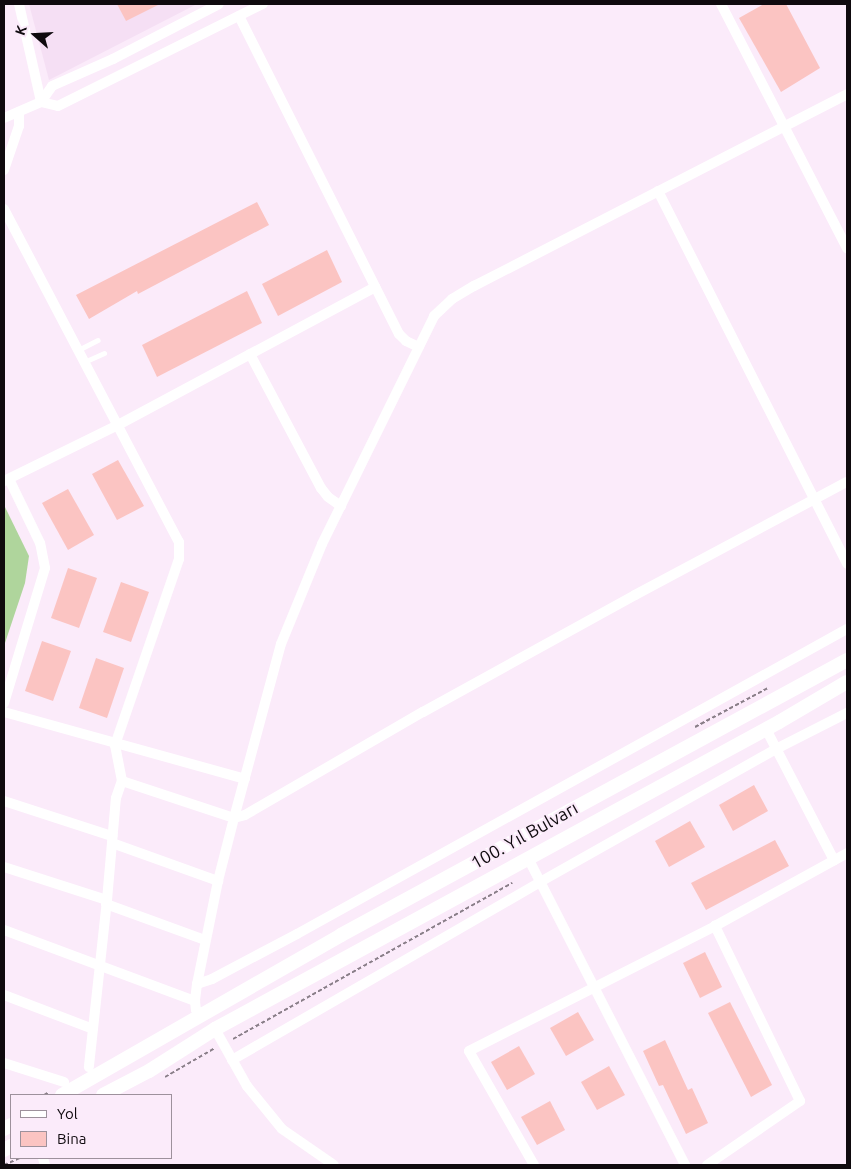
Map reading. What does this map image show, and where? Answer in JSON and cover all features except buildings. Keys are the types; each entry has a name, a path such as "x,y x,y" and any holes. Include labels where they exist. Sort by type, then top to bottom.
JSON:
{"main road":[{"name":"100. Yıl Bulvarı","path":"63,1088 203,1015 341,935 847,660"},
{"name":"100. Yıl Bulvarı","path":"105,1094 149,1071 215,1029 766,729 847,682"},
{"path":"203,1015 215,1029"}],"street":[{"path":"19,4 41,102"},
{"path":"4,118 41,102 52,86 114,59 219,4"},
{"path":"41,102 58,106 263,4"},
{"path":"721,4 847,248"},
{"path":"239,16 399,334 406,341 419,347"},
{"path":"203,1015 196,1010 195,1001 205,940 234,818 281,644 322,544 434,316 463,292 847,94"},
{"path":"4,170 19,126 19,112"},
{"path":"658,191 847,564"},
{"path":"4,210 179,542 179,559 115,745 122,781 116,798 89,1067"},
{"path":"4,703 45,568 40,543 6,480 118,425 375,287"},
{"path":"250,354 321,488 328,497 341,506"},
{"path":"122,781 234,818 245,815 423,712 847,482"},
{"path":"197,984 212,979 306,929 847,629"},
{"path":"4,712 115,745 245,780"},
{"path":"232,1060 540,882 776,749 847,712"},
{"path":"766,729 834,860"},
{"path":"4,801 112,839 218,881"},
{"path":"534,1165 468,1051 715,926 847,853"},
{"path":"528,858 685,1165"},
{"path":"4,867 107,902 205,940"},
{"path":"707,1165 800,1102 715,926"},
{"path":"4,930 195,1001"},
{"path":"4,995 93,1029"},
{"path":"215,1029 247,1086 282,1129 334,1165"},
{"path":"4,1063 63,1088"}],"lane":[{"path":"78,350 98,340"},
{"path":"84,362 104,353"}],"path":[{"path":"233,1039 517,880"},
{"path":"164,1077 214,1050"},
{"path":"4,1165 18,1159"}],"shaded area":[{"path":"29,4 197,4 49,80"}],"green space":[{"path":"4,505 29,556 25,583 4,646"}]}
